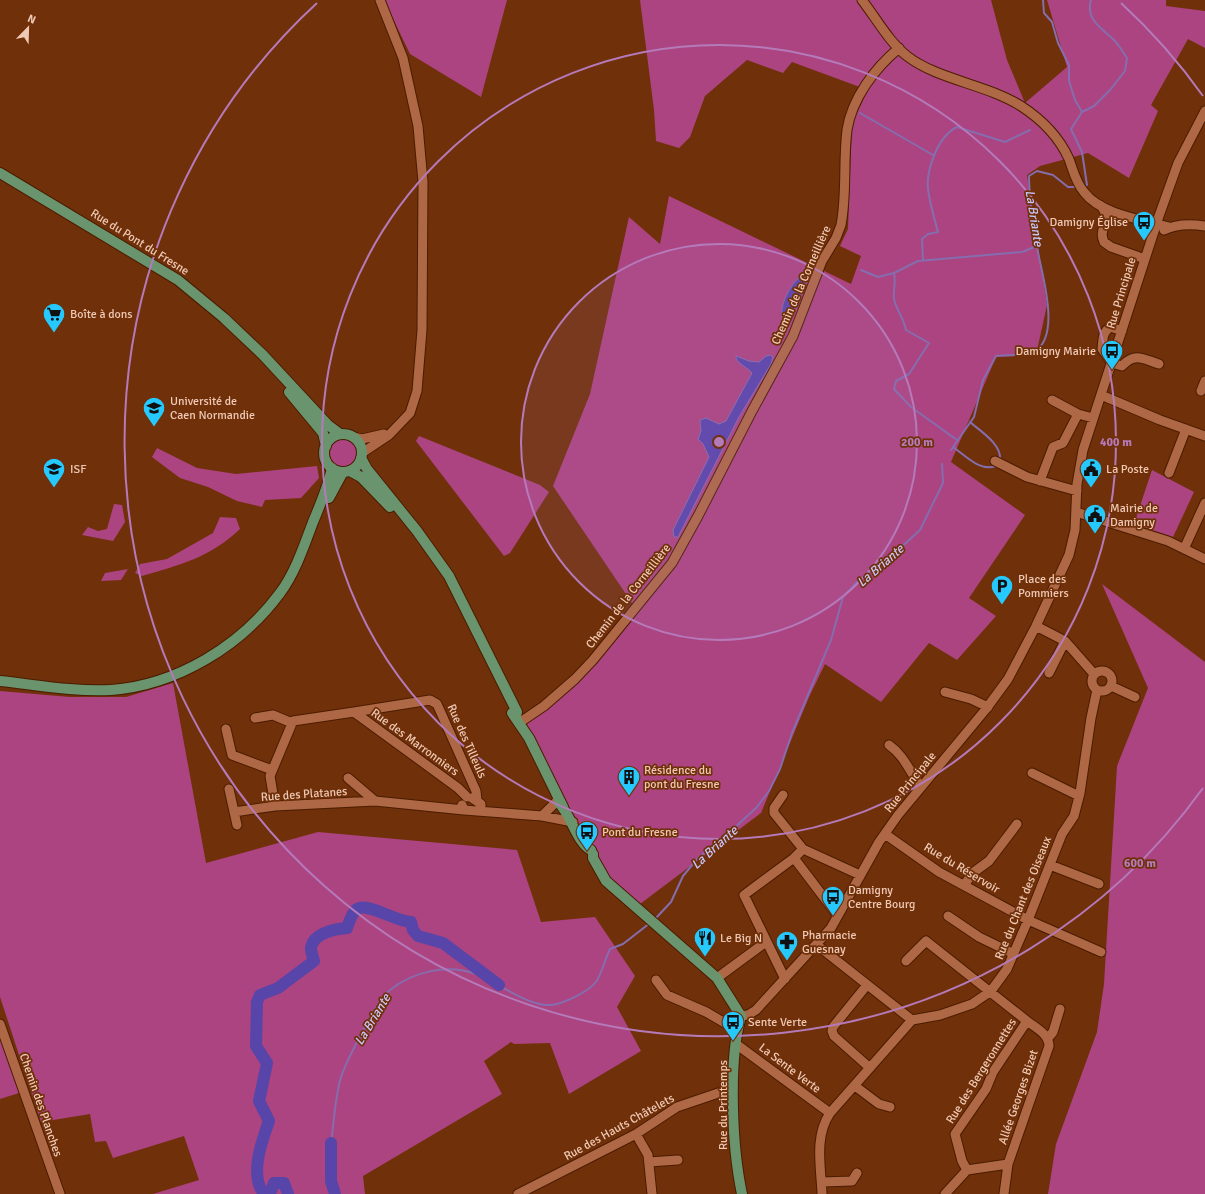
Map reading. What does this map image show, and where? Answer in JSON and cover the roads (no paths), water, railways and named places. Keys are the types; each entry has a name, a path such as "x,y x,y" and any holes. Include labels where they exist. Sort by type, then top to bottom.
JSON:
{"main road":[{"name":"Rue du Pont du Fresne","path":"0,173 178,280 224,318 328,425 340,434"},
{"name":"Rue du Pont du Fresne","path":"254,348 323,433 326,446"},
{"path":"428,546 361,477 332,468 325,457 326,446 330,440 340,434 353,437 359,442 367,469 428,546 449,576 517,712 520,731 524,739 586,848 592,852 593,858 606,881 663,929 717,978 741,1016"},
{"path":"0,681 79,690 112,690 150,682 177,673 207,658 243,633 280,593 304,558 335,486 347,472 356,468 362,455"},
{"path":"289,578 328,485 332,468"},
{"name":"Rue du Printemps","path":"741,1016 737,1030 733,1088 737,1167 742,1194"}],"street":[{"path":"362,455 394,430 410,413 417,391 422,330 423,182 418,126 403,58 380,0"},
{"path":"862,0 899,48 907,56 931,70 1002,96 1021,106 1045,126 1058,140 1084,193 1104,209 1107,218 1102,234 1104,242 1111,247 1145,259"},
{"name":"Chemin de la Corneillière","path":"518,722 559,694 593,660 672,563 793,336 822,261 836,238 841,225 847,129 853,109 877,69 899,48"},
{"name":"Rue Principale","path":"741,1016 748,1015 756,1010 817,945 838,916 860,875 885,834 921,787 988,707 1008,679 1036,626 1065,567 1073,544 1077,491 1083,450 1152,236 1178,164 1205,111"},
{"path":"1099,204 1116,212 1156,225 1169,227 1192,224 1205,226"},
{"path":"1107,218 1116,212"},
{"path":"1152,236 1169,227"},
{"path":"1122,331 1111,327 1107,329 1104,334 1102,349 1112,363 1122,366 1127,360 1137,357 1159,364"},
{"path":"1201,391 1205,381"},
{"path":"1101,395 1205,436"},
{"path":"1052,400 1078,414 1093,418"},
{"path":"1040,481 1050,452 1053,447 1063,443 1078,414"},
{"path":"1169,473 1186,429"},
{"path":"353,437 373,437 394,430"},
{"path":"999,463 1027,477 1077,491"},
{"path":"1184,549 1205,503"},
{"path":"1076,512 1168,541 1205,559"},
{"path":"1036,626 1065,641 1094,674"},
{"path":"1049,673 1065,641"},
{"path":"1100,671 1107,672 1111,677 1111,686 1103,691 1097,690 1092,682 1094,674 1100,671"},
{"path":"1111,686 1135,696"},
{"name":"Rue du Chant des Oiseaux","path":"912,1020 940,1015 959,1009 991,991 1007,968 1028,920 1062,834 1074,816 1079,796 1097,690"},
{"path":"945,692 971,699 988,707"},
{"name":"Rue des Tilleuls","path":"354,712 430,700 437,704 476,791 477,800 481,804 481,810"},
{"name":"Rue des Marronniers","path":"292,723 294,720 354,712 458,788 466,798"},
{"path":"255,718 273,715 292,723 270,776 275,806"},
{"path":"226,729 232,755 272,770"},
{"path":"889,745 904,758 921,787"},
{"path":"1032,773 1079,796"},
{"name":"Rue des Platanes","path":"348,778 375,801"},
{"path":"228,789 237,825"},
{"path":"783,795 774,808 774,813 803,849 860,875"},
{"path":"464,810 462,804 466,798 477,800"},
{"name":"Rue des Platanes","path":"234,812 275,806 375,801 464,810 481,810"},
{"path":"542,816 560,804"},
{"path":"481,810 542,816 572,822"},
{"path":"964,885 974,872 989,861 1017,824"},
{"name":"Rue du Réservoir","path":"885,834 940,872 1028,920 1101,952"},
{"path":"785,979 744,895 794,858 803,849"},
{"path":"794,858 838,916"},
{"path":"1050,865 1098,884"},
{"path":"948,916 979,937 1014,954"},
{"name":"Rue des Bergeronnettes","path":"906,961 926,941 1027,1021 993,1072 986,1089 955,1134 962,1161 967,1170"},
{"path":"717,978 766,942"},
{"path":"817,945 912,1020 830,1113 824,1122 820,1133 822,1194"},
{"path":"656,980 667,995 706,1012 737,1030"},
{"path":"867,985 832,1027 832,1031 834,1036 870,1068"},
{"name":"Allée Georges Bizet","path":"1048,1038 1053,1032 1060,1009"},
{"name":"Allée Georges Bizet","path":"1004,1194 1008,1164 1049,1046 1048,1038 1027,1021"},
{"name":"Chemin des Planches","path":"0,1024 60,1194"},
{"name":"La Sente Verte","path":"736,1044 830,1113"},
{"path":"855,1086 880,1104 890,1107"},
{"name":"Rue des Hauts Châtelets","path":"518,1194 636,1134 677,1108 733,1088"},
{"path":"636,1134 646,1149 649,1162 652,1194"},
{"path":"649,1162 678,1160"},
{"path":"944,1194 967,1170 1008,1164"},
{"path":"822,1182 852,1181 857,1173"}],"waterway":[{"path":"1043,0 1044,13 1052,22 1058,43 1069,65 1069,81 1075,100 1082,112"},
{"name":"La Briante","path":"1084,186 1087,185 1082,152 1071,129 1082,112 1094,106 1110,90 1125,71 1127,58 1116,42 1095,23 1090,13 1091,0"},
{"path":"860,113 933,155"},
{"path":"923,260 922,239 928,234 938,232 930,200 928,181 931,163 944,138 950,131 957,127 1005,142 1030,130"},
{"name":"La Briante","path":"951,450 974,417 983,380 996,356 1031,353 1043,343 1047,332 1048,304 1033,224 1029,176 1037,171 1053,175 1068,187 1078,187"},
{"path":"894,273 918,261 1022,252 1037,246"},
{"path":"861,270 878,277 894,273 894,299 906,330 929,343 909,374 896,381 894,389 911,407 957,440"},
{"path":"970,422 994,443 1000,454 1000,460"},
{"path":"953,447 968,459 979,465 984,467 996,466"},
{"name":"La Briante","path":"655,919 671,902 683,876 698,858 729,833 757,807 769,791 780,769 792,733 831,640 843,597 858,581 897,551 920,530 943,483 942,464"},
{"path":"264,1194 257,1177 257,1168 260,1148 269,1121 259,1101 267,1063 256,1046 257,1002 260,995 278,988 314,961 311,948 313,943 320,935 337,929 347,928 355,910 368,908 411,922 413,930 418,936 443,943 499,985"},
{"name":"La Briante","path":"331,1143 337,1093 344,1069 378,1005 390,990 409,978 420,974 442,969 454,969 476,974 533,1002 542,1005 556,1004 575,997 592,986 602,971 610,949 623,944 650,923"},
{"name":"La Briante","path":"331,1143 331,1181 335,1194"},
{"path":"270,1194 274,1183 284,1183 288,1194"}],"place":[{"name":"Damigny Église","path":"1144,242"},
{"name":"Boîte à dons","path":"54,334"},
{"name":"Damigny Mairie","path":"1112,370"},
{"name":"Université de Caen Normandie","path":"154,428"},
{"name":"ISF","path":"54,488"},
{"name":"La Poste","path":"1091,488"},
{"name":"Mairie de Damigny","path":"1095,534"},
{"name":"Place des Pommiers","path":"1002,606"},
{"name":"Résidence du pont du Fresne","path":"629,796"},
{"name":"Pont du Fresne","path":"587,852"},
{"name":"Damigny Centre Bourg","path":"833,916"},
{"name":"Le Big N","path":"705,958"},
{"name":"Pharmacie Guesnay","path":"787,962"},
{"name":"Sente Verte","path":"733,1042"}]}
